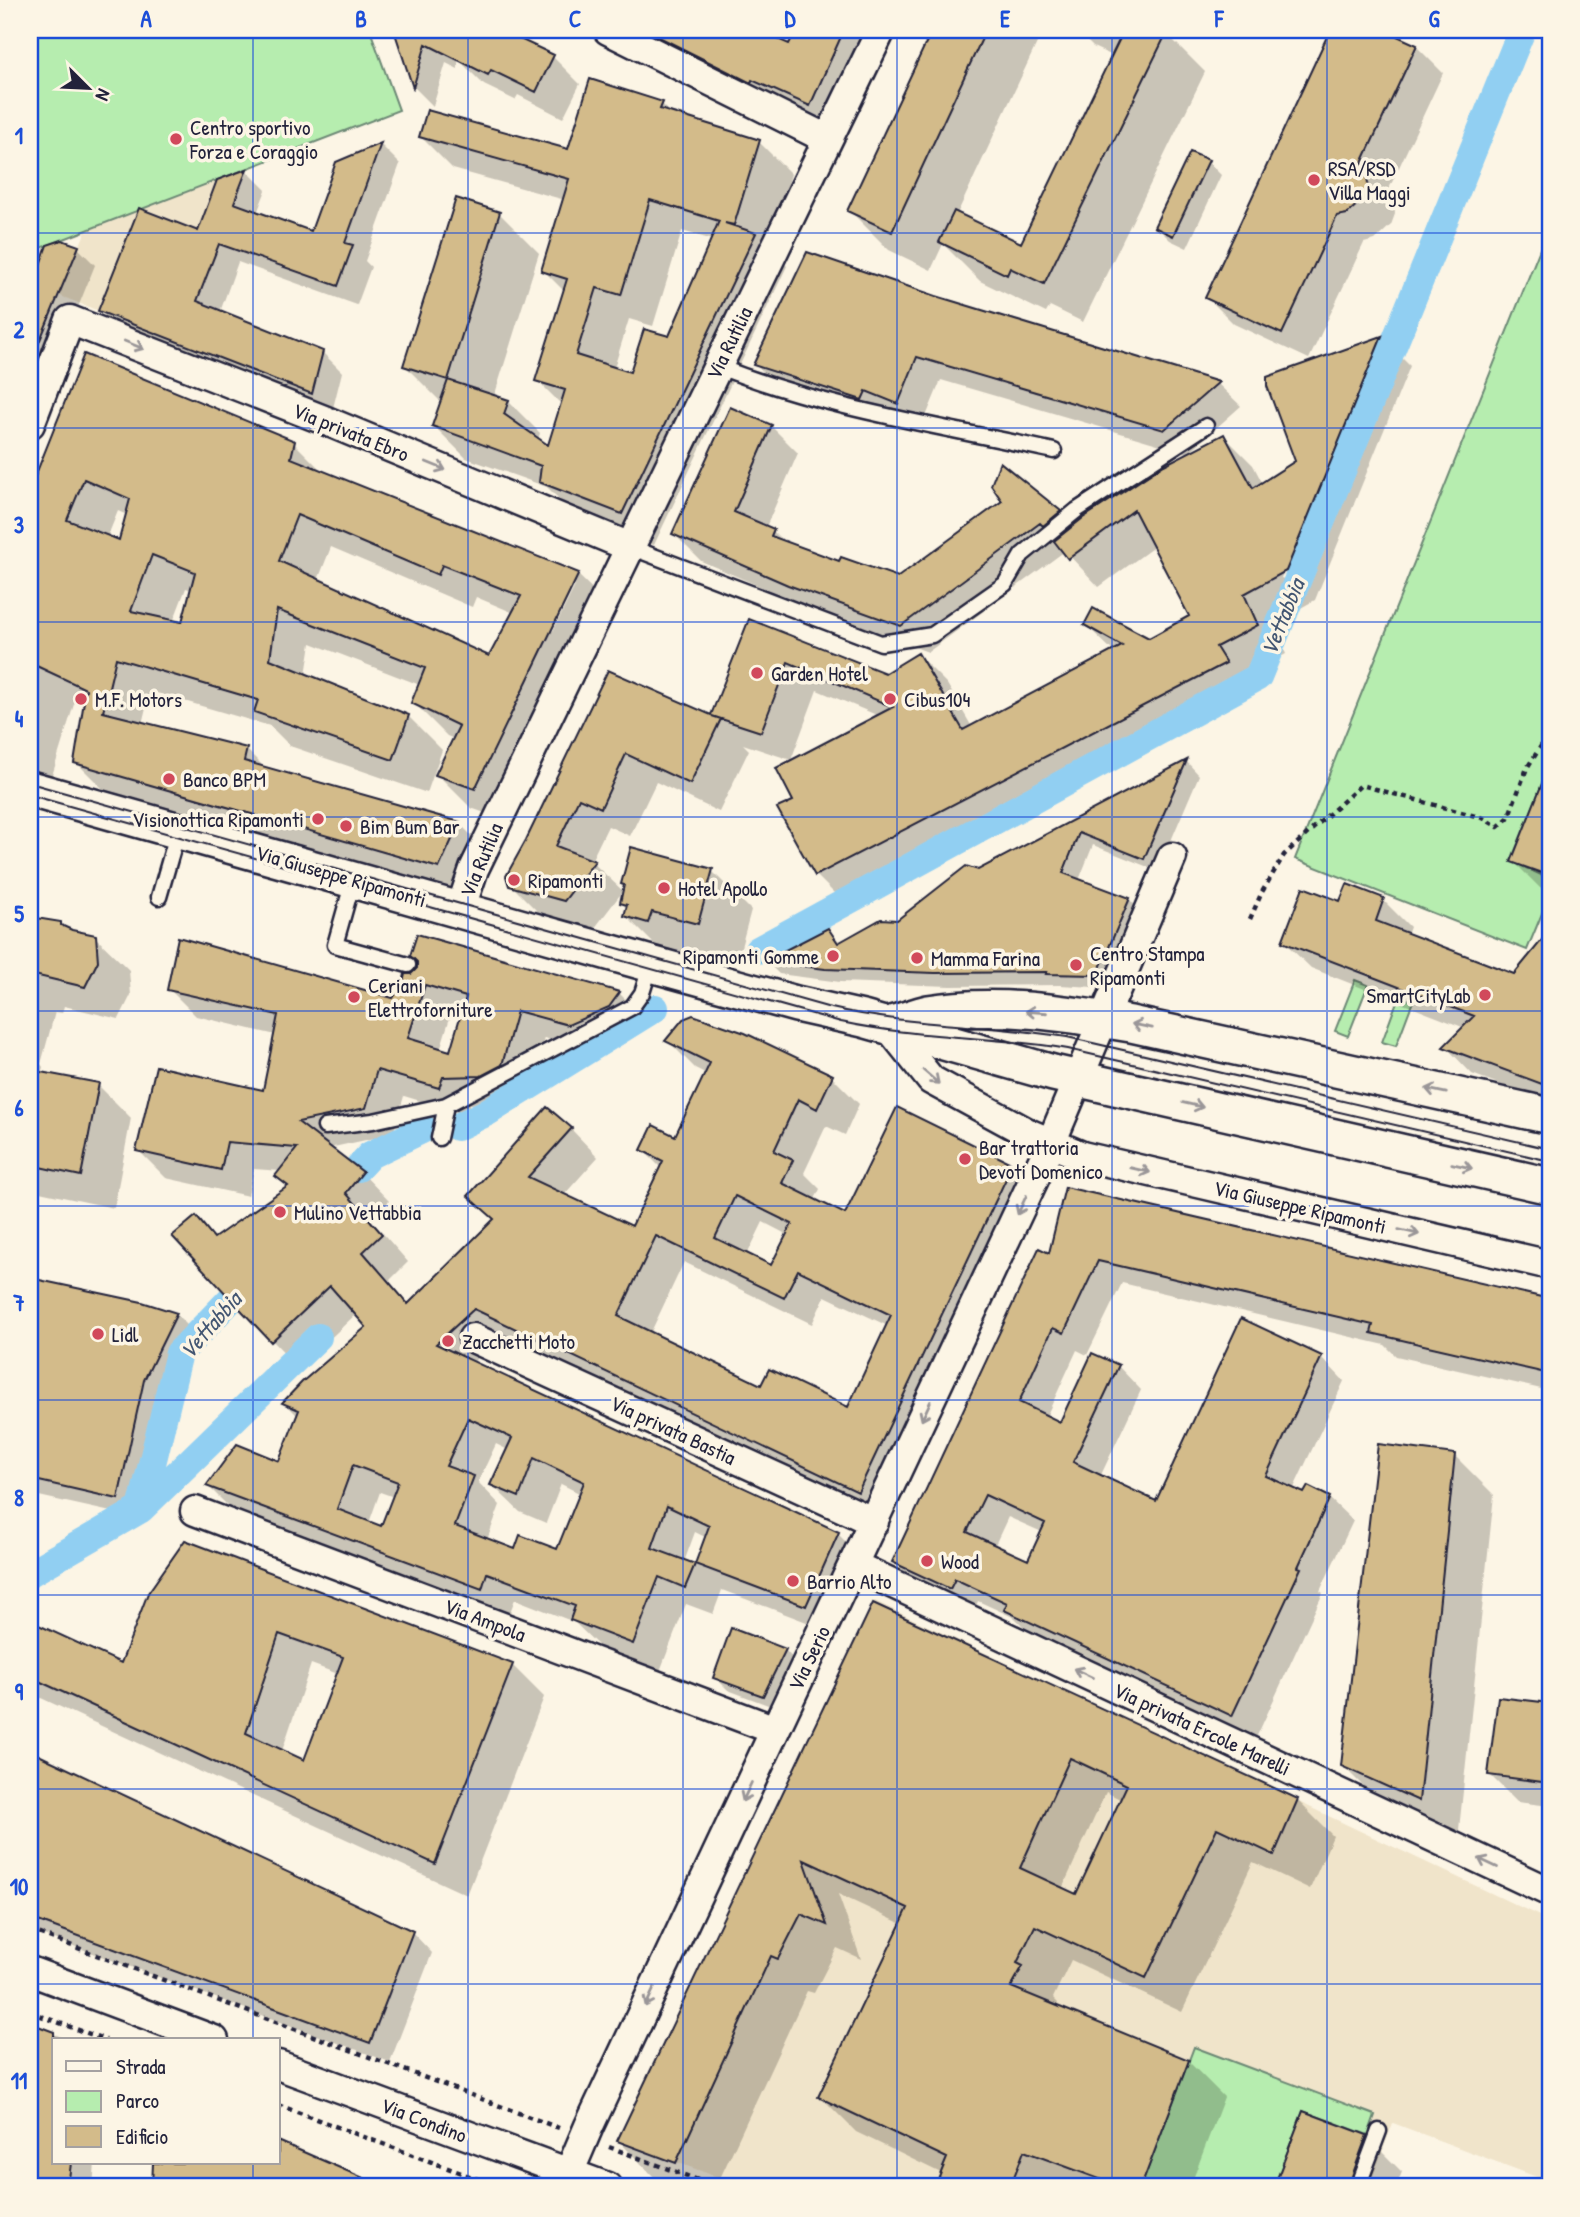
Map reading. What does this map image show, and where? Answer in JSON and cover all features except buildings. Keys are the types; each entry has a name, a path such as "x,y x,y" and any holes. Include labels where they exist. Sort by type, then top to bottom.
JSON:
{"street":[{"path":"608,30 827,139"},
{"name":"Via Rutilia","path":"460,910 474,869 881,30"},
{"name":"Via privata Ebro","path":"30,424 70,320 324,420 630,547"},
{"name":"Via Giuseppe Ripamonti","path":"38,796 178,831 796,1004 1079,1078 1550,1186"},
{"path":"1051,1143 1172,857"},
{"path":"887,1026 928,1013 988,1009 1104,1019 1550,1116"},
{"name":"Via Giuseppe Ripamonti","path":"887,1026 931,1080 1051,1143 1082,1156 1550,1265"},
{"name":"Via Serio","path":"566,2180 1051,1143"},
{"name":"Via privata Bastia","path":"473,1338 874,1522"},
{"name":"Via Ampola","path":"195,1511 775,1730"},
{"name":"Via privata Ercole Marelli","path":"853,1565 1550,1892"},
{"path":"30,1971 209,2038"},
{"name":"Via Condino","path":"280,2066 566,2180 607,2187"}],"lane":[{"path":"718,366 841,406 1054,451"},
{"path":"630,547 881,643 932,635 1005,584 1022,555 1077,510 1206,426"},
{"path":"159,897 178,831"},
{"path":"354,880 335,945 408,965"},
{"path":"326,1127 373,1121 446,1105 632,1007 642,993 651,964"},
{"path":"439,1138 446,1105"},
{"path":"1358,2187 1379,2131"}],"path":[{"path":"1251,919 1262,892 1284,855 1361,785 1483,818 1498,827 1508,818 1527,768 1550,732"},
{"path":"30,1930 562,2130"},
{"path":"30,2012 101,2038"},
{"path":"280,2106 499,2187"},
{"path":"610,2147 717,2187"}],"shaded area":[{"path":"247,169 181,343 58,295 86,231"},
{"path":"875,1601 1550,1921 1550,2182 1393,2123 1369,2187 745,2187 621,2142"}],"green space":[{"name":"Centro sportivo Forza e Coraggio","path":"30,30 370,30 399,110 30,252"},
{"path":"1550,224 1550,764 1511,861 1550,879 1550,894 1527,950 1295,859"},
{"path":"1355,980 1368,985 1348,1036 1335,1031"},
{"path":"1399,996 1413,1001 1396,1046 1382,1042"},
{"path":"1194,2047 1375,2115 1368,2135 1303,2111 1274,2187 1141,2187"}],"waterway":[{"name":"Vettabbia","path":"758,950 1258,677 1522,30"},
{"name":"Vettabbia","path":"457,1127 486,1113 655,1008"},
{"name":"Vettabbia","path":"358,1168 370,1155 424,1129"},
{"name":"Vettabbia","path":"30,1573 141,1509 179,1353 256,1273"},
{"name":"Vettabbia","path":"141,1509 318,1337"}],"tram line":[{"path":"30,783 827,1007 887,1018 1067,1037 1550,1149"},
{"path":"30,795 841,1022 897,1031 1068,1049 1550,1161"}],"place":[{"name":"Centro sportivo Forza e Coraggio","path":"176,139"},
{"name":"RSA/RSD Villa Maggi","path":"1314,180"},
{"name":"Garden Hotel","path":"757,673"},
{"name":"M.F. Motors","path":"81,699"},
{"name":"Cibus104","path":"890,699"},
{"name":"Banco BPM","path":"169,779"},
{"name":"Visionottica Ripamonti","path":"318,819"},
{"name":"Bim Bum Bar","path":"346,826"},
{"name":"Ripamonti","path":"514,880"},
{"name":"Hotel Apollo","path":"664,888"},
{"name":"Ripamonti Gomme","path":"833,956"},
{"name":"Mamma Farina","path":"917,958"},
{"name":"Centro Stampa Ripamonti","path":"1076,965"},
{"name":"SmartCityLab","path":"1485,995"},
{"name":"Ceriani Elettroforniture","path":"354,997"},
{"name":"Bar trattoria Devoti Domenico","path":"965,1159"},
{"name":"Mulino Vettabbia","path":"280,1212"},
{"name":"Lidl","path":"98,1334"},
{"name":"Zacchetti Moto","path":"448,1341"},
{"name":"Wood","path":"927,1561"},
{"name":"Barrio Alto","path":"793,1581"}]}
